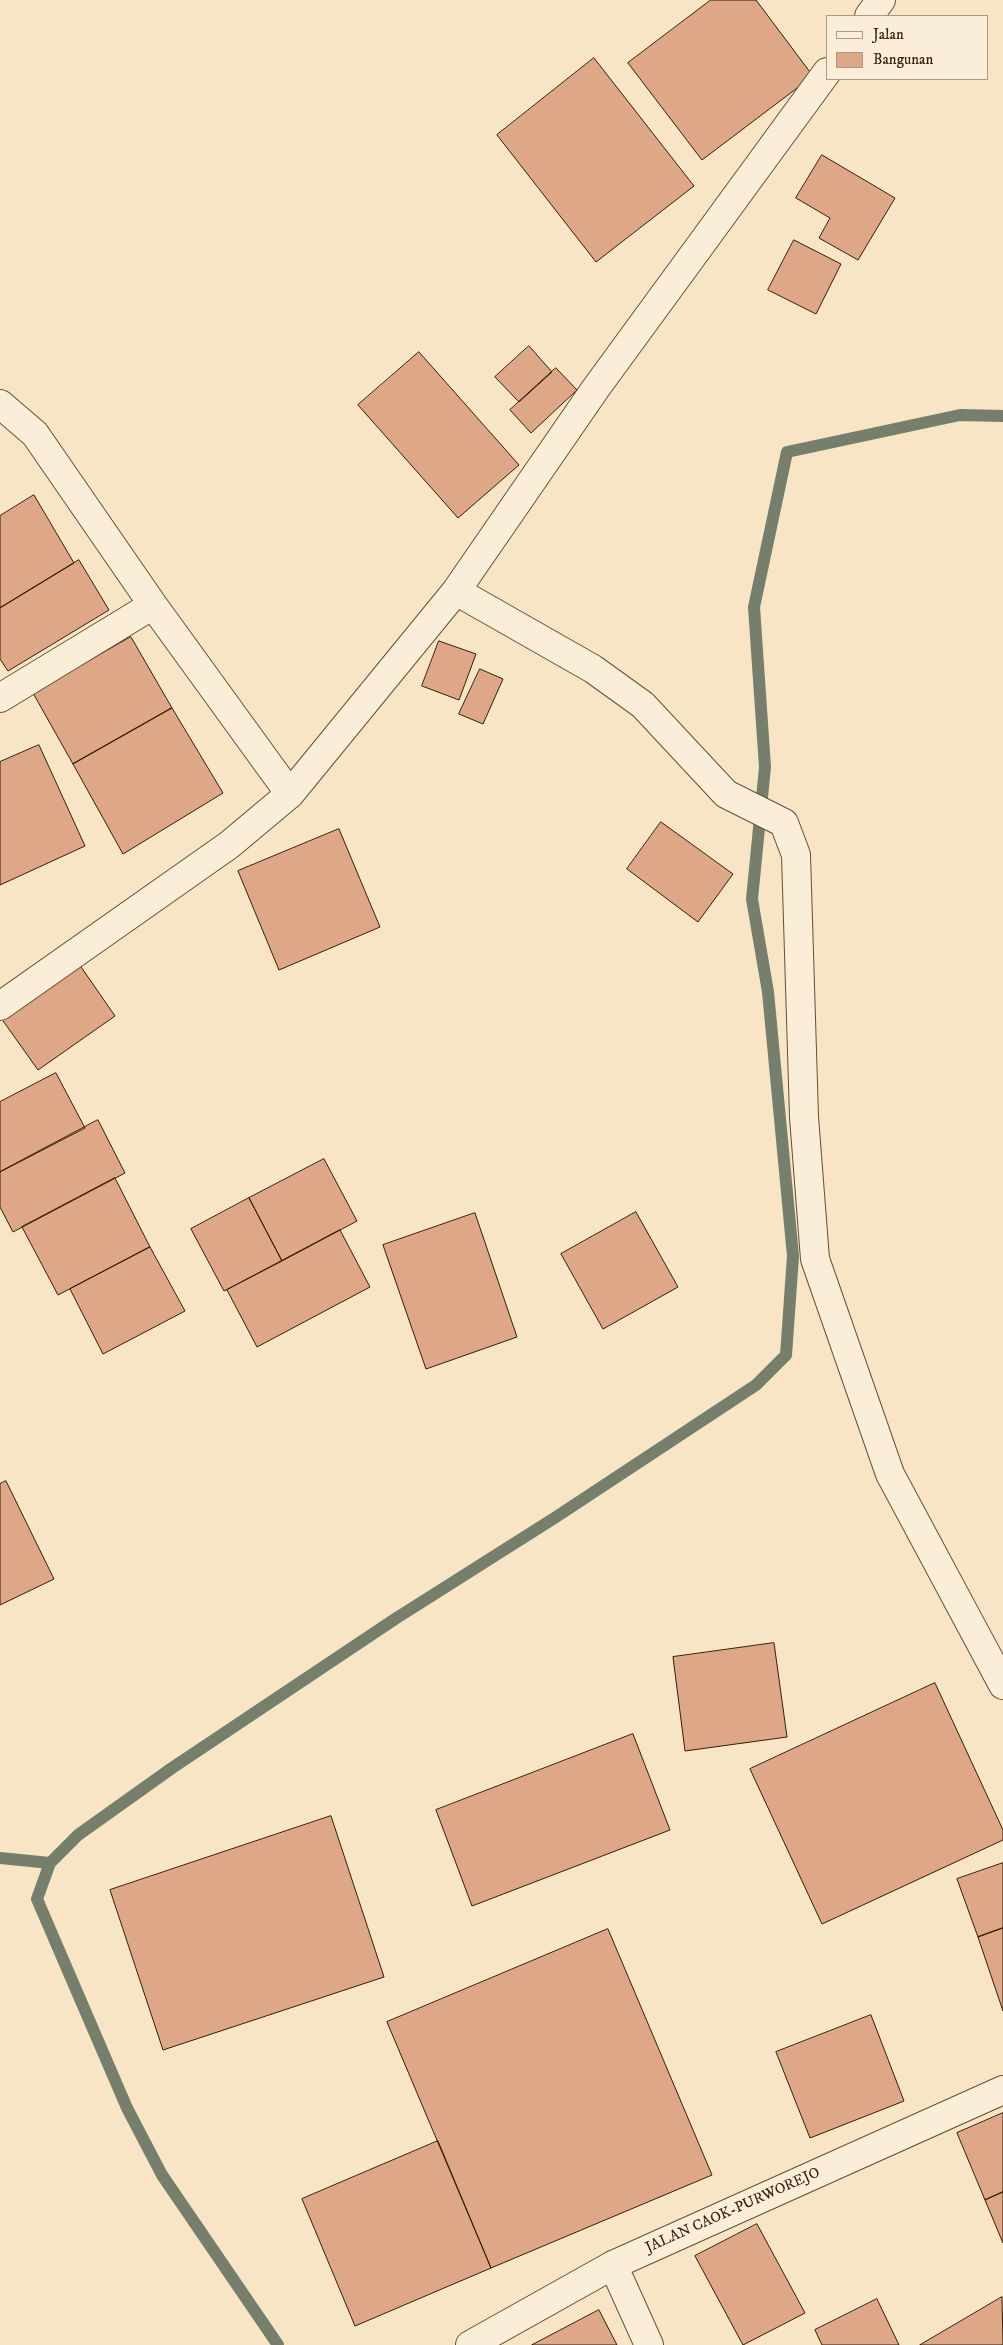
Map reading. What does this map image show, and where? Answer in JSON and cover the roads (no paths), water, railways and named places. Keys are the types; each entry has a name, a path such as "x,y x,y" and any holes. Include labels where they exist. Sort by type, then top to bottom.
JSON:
{"street":[{"path":"869,15 881,0"},
{"path":"0,1006 229,845 290,794 456,591 596,388 826,73"},
{"path":"0,404 35,434 153,605 290,794"},
{"path":"456,591 594,669 643,705 726,794 784,823 796,855 804,1117 815,1259 890,1474 1003,1684"},
{"path":"0,698 153,605"},
{"name":"JALAN CAOK-PURWOREJO","path":"470,2345 613,2265 1003,2090"},
{"path":"613,2265 649,2345"}],"waterway":[{"path":"278,2345 162,2175 127,2108 37,1899 50,1863 78,1835 172,1768 395,1619 556,1517 756,1385 786,1355 793,1256 768,992 752,899 765,767 754,607 787,452 960,415 1003,416"},
{"path":"0,1858 50,1863"}]}
